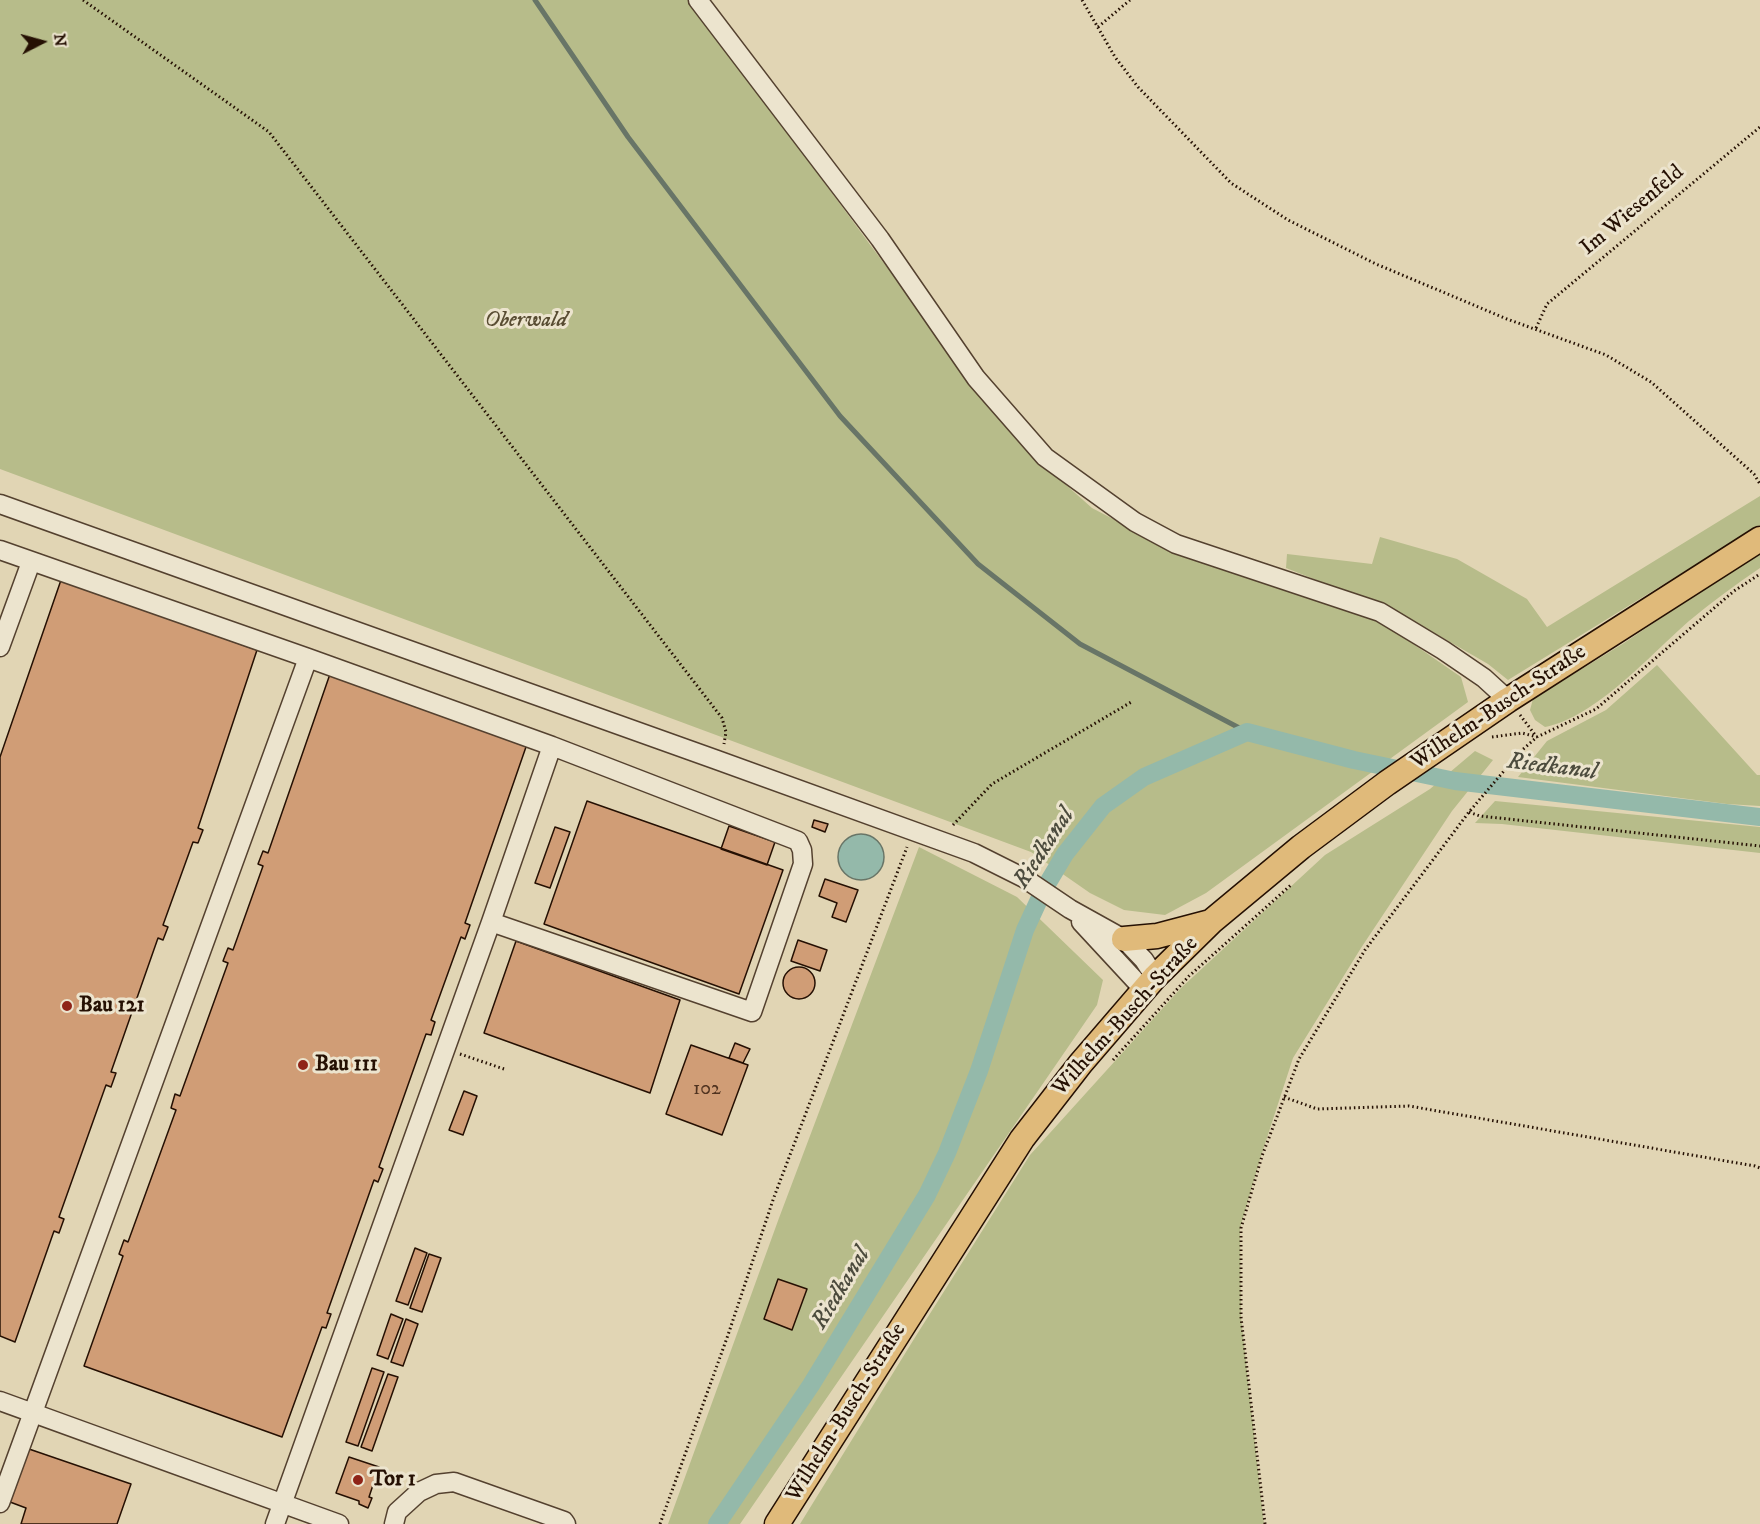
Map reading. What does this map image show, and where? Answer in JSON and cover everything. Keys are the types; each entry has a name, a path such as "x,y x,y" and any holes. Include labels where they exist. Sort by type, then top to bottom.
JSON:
{"main road":[{"name":"Wilhelm-Busch-Straße","path":"777,1524 1022,1139 1081,1062 1150,984 1212,921 1301,848 1387,783 1508,700 1760,539"},
{"path":"1124,939 1157,936 1212,921"}],"street":[{"path":"698,0 880,239 976,378 1045,458 1135,522 1176,543 1380,612 1484,678 1508,700"},
{"path":"0,504 974,853 1024,878 1070,909 1124,939 1144,960 1150,984"},
{"path":"0,550 552,746 798,841 802,850 803,864 752,1012 491,922"},
{"path":"0,647 32,562"},
{"path":"0,1503 308,658"},
{"path":"275,1524 552,746"},
{"path":"1070,909 1150,984"},
{"path":"0,1401 339,1524"},
{"path":"394,1524 397,1512 419,1492 436,1484 454,1482 564,1521 566,1524"}],"path":[{"path":"83,0 269,132 722,718 726,732 717,760"},
{"path":"1082,0 1115,57 1138,87 1231,183 1288,220 1376,264 1508,319 1606,355 1651,382 1754,474 1760,484"},
{"path":"1098,27 1130,0"},
{"name":"Im Wiesenfeld","path":"1536,328 1547,304 1760,127"},
{"path":"1265,1524 1241,1317 1241,1228 1262,1155 1299,1059 1365,950 1469,812 1521,751 1537,737 1596,709 1734,591 1760,574"},
{"path":"953,825 993,784 1133,700"},
{"path":"1508,700 1537,737"},
{"path":"1484,737 1522,733 1537,737"},
{"path":"1469,812 1480,816 1760,846"},
{"path":"660,1524 728,1335 774,1197 914,831"},
{"path":"1189,976 1299,877"},
{"path":"445,1049 504,1069"},
{"path":"1284,1097 1317,1109 1409,1106 1760,1168"}],"green space":[{"name":"Oberwald","path":"0,0 690,0 1019,443 1092,508 1178,553 1380,621 1461,677 1468,702 1206,893 1165,915 1124,910 1090,893 1031,852 0,469"},
{"path":"1760,496 1760,525 1508,680 1488,664 1400,613 1286,568 1287,554 1372,564 1380,537 1457,559 1527,599 1547,627"},
{"path":"1760,551 1760,568 1689,621 1603,698 1564,721 1545,727 1535,720 1530,710 1533,699 1624,643"},
{"path":"1657,665 1757,775 1760,775 1760,806 1727,804 1518,777 1547,741 1606,710"},
{"path":"1475,751 1493,760 1452,811 1361,948 1293,1058 1240,1228 1241,1317 1264,1524 800,1524 1030,1155 1181,988 1325,855 1430,789"},
{"path":"1495,801 1760,827 1760,853 1502,824 1475,823"},
{"path":"919,847 1017,897 1103,980 1097,1005 740,1524 668,1524 779,1218"}],"shaded area":[{"path":"861,834 877,841 884,857 877,873 861,880 845,873 838,857 845,841"}],"building":[{"name":"Bau 121","path":"61,580 257,650 198,828 203,830 198,843 193,842 163,925 168,927 163,940 158,938 111,1072 116,1073 111,1087 106,1085 59,1217 64,1219 59,1233 54,1231 15,1342 0,1336 0,757"},
{"name":"Bau 111","path":"330,674 527,744 465,923 470,925 465,939 461,937 431,1020 435,1022 431,1035 426,1034 379,1167 383,1169 378,1182 374,1180 327,1313 331,1314 326,1328 322,1327 282,1437 84,1366 123,1256 119,1254 124,1240 128,1242 176,1110 171,1108 175,1094 180,1096 228,963 223,961 228,948 233,950 263,866 258,864 263,851 268,853"},
{"path":"587,801 783,870 739,994 544,924"},
{"path":"814,820 828,824 825,832 812,827"},
{"path":"729,826 775,842 767,865 721,849"},
{"path":"555,827 570,832 550,888 535,883"},
{"path":"825,879 858,890 846,922 832,917 837,903 819,896"},
{"path":"798,940 827,950 820,971 791,961"},
{"path":"516,941 680,1000 650,1093 484,1033"},
{"path":"799,967 810,972 815,983 810,994 799,999 788,994 783,983 788,972"},
{"path":"735,1043 750,1049 743,1063 729,1058"},
{"path":"691,1045 748,1065 722,1135 666,1114"},
{"path":"464,1091 477,1096 463,1135 449,1130"},
{"path":"415,1248 427,1253 408,1305 396,1301"},
{"path":"429,1254 441,1258 422,1312 410,1308"},
{"path":"778,1279 807,1289 792,1330 764,1319"},
{"path":"391,1314 403,1319 388,1359 377,1355"},
{"path":"406,1319 418,1324 403,1366 391,1362"},
{"path":"372,1368 384,1372 358,1446 346,1442"},
{"path":"388,1374 398,1377 372,1451 361,1447"},
{"path":"29,1449 131,1484 117,1524 21,1524 26,1508 10,1502"},
{"name":"Tor 1","path":"349,1457 379,1467 369,1497 372,1498 368,1508 359,1504 359,1501 336,1493"}],"waterway":[{"path":"535,0 628,137 840,416 978,564 1080,644 1247,732"},
{"name":"Riedkanal","path":"717,1524 811,1385 927,1195 947,1153 979,1071 1025,930 1043,891 1065,854 1103,806 1144,777 1247,732 1354,760 1455,781 1760,817"}],"place":[{"name":"Bau 121","path":"67,1006"},
{"name":"Bau 111","path":"303,1065"},
{"name":"Tor 1","path":"358,1480"}]}
